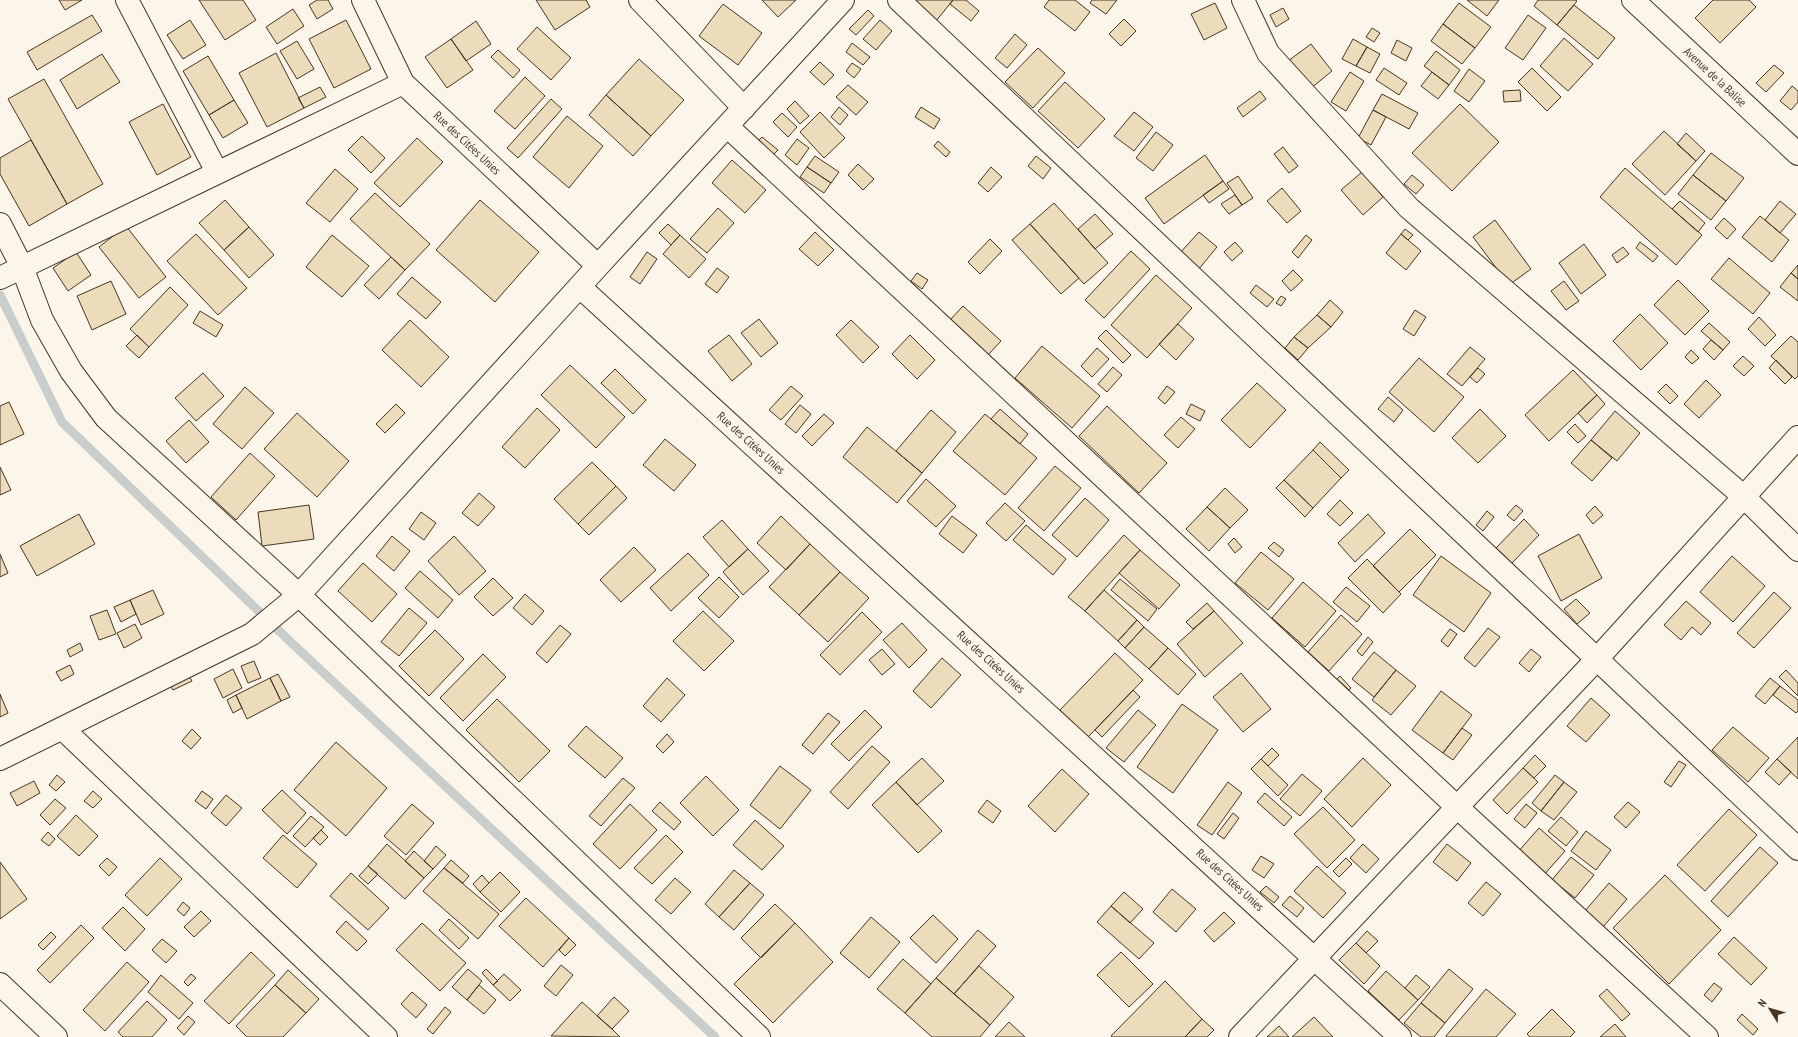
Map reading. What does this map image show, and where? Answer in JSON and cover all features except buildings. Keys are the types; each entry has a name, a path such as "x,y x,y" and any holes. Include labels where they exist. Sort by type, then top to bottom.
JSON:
{"street":[{"path":"127,0 217,172"},
{"name":"Rue des Citées Unies","path":"363,0 403,82 598,266"},
{"path":"640,0 744,108"},
{"path":"0,759 252,634 278,614 299,595 598,266 844,0"},
{"path":"899,0 1798,849"},
{"path":"1243,0 1268,53 1409,208 1743,496 1798,550"},
{"name":"Avenue de la Balise","path":"1633,0 1798,154"},
{"path":"10,273 403,82"},
{"path":"727,126 1456,806 1707,1037"},
{"path":"0,224 10,273 42,320 70,370 106,418 299,595 759,1037"},
{"name":"Rue des Citées Unies","path":"580,287 1316,958 1400,1037"},
{"path":"1240,1037 1596,659 1798,437"},
{"path":"63,729 386,1037"},
{"path":"0,984 56,1037"}],"waterway":[{"path":"0,295 62,422 298,649 715,1037"}]}
